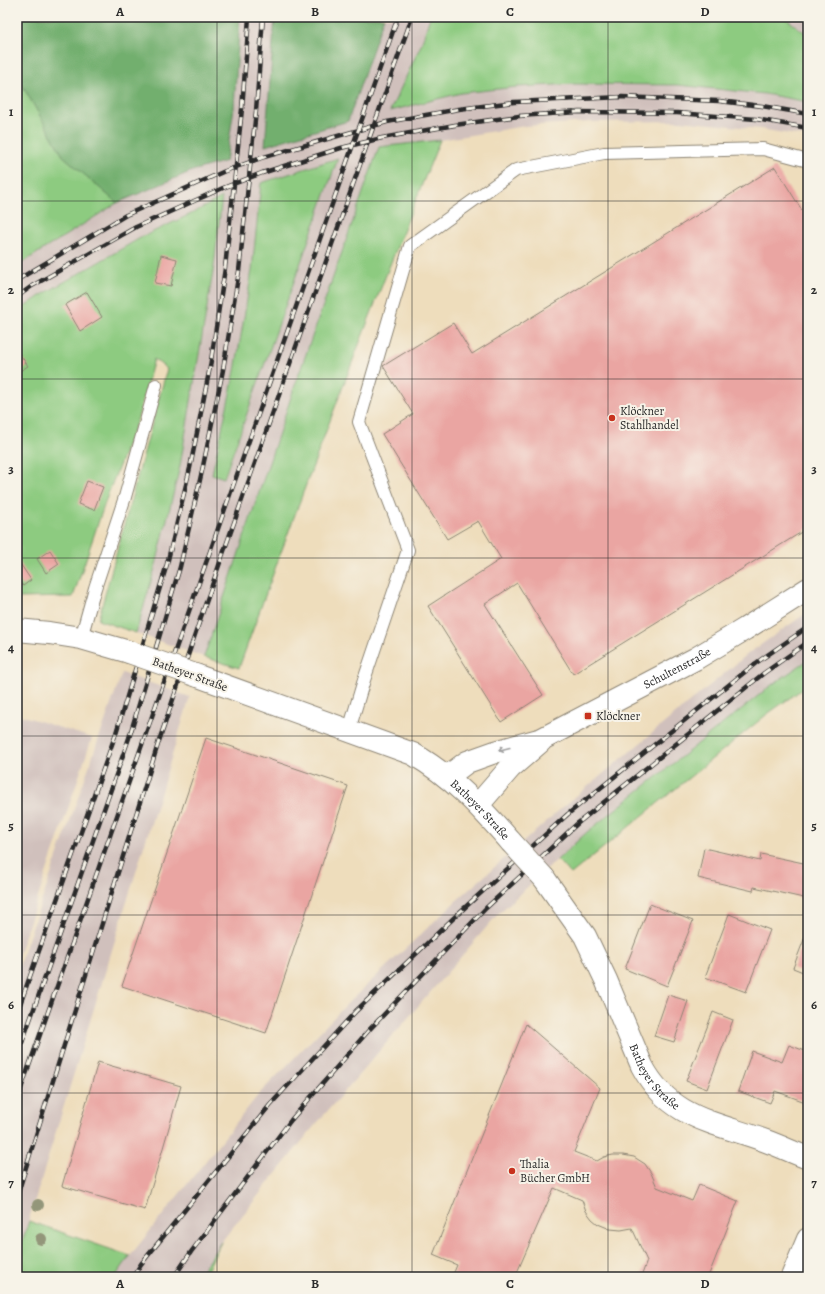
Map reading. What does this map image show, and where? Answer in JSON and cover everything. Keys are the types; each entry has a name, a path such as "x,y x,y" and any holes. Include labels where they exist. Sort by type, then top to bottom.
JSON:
{"street":[{"name":"Schultenstraße","path":"478,805 510,768 542,740 695,659 808,589"},
{"name":"Batheyer Straße","path":"17,630 81,638 129,652 349,730 413,754 429,763 478,805 544,878 585,936 606,980 642,1066 658,1091 673,1104 687,1113 705,1121 767,1141 808,1158"},
{"name":"Schultenstraße","path":"447,777 467,762 495,752 542,740"},
{"path":"792,1277 808,1238"}],"lane":[{"path":"349,730 364,680 408,550 359,422 410,246 516,170 604,152 763,149 808,161"},
{"path":"81,638 95,588 125,497 156,386"}],"shaded area":[{"path":"240,17 275,17 265,146 348,121 384,17 430,17 421,45 391,111 461,93 517,87 574,84 677,85 765,94 808,102 808,137 760,129 681,121 590,122 525,126 440,140 379,147 294,388 204,657 136,633 157,561 198,363 214,266 222,197 193,213 142,237 40,296 17,312 17,266 117,203 192,171 226,161 234,108","holes":["337,158 225,477 213,474 235,371 252,270 261,183"]},
{"path":"784,17 808,17 808,35"},
{"path":"808,612 808,660 773,684 587,832 498,914 311,1130 221,1242 198,1277 115,1277 259,1094 349,1002 456,901 563,807 749,653"},
{"path":"122,673 190,697 17,1258 17,971"},
{"path":"17,714 92,738 17,959"}],"green space":[{"path":"17,17 240,17 234,108 226,161 192,171 117,203 63,156 17,76"},
{"path":"275,17 384,17 348,121 265,146"},
{"path":"430,17 784,17 808,35 808,102 765,94 677,85 574,84 517,87 461,93 390,111 421,45"},
{"path":"17,76 63,155 117,203 17,266"},
{"path":"440,140 337,402 239,668 204,657 294,388 379,147"},
{"path":"338,158 224,478 212,474 235,371 252,270 261,183"},
{"path":"222,197 214,266 180,466 157,561 136,633 98,620 167,369 154,359 138,418 108,494 73,597 17,598 17,312 40,296 142,237 193,213"},
{"path":"808,660 808,685 766,715 571,874 557,860 587,832 773,684"},
{"path":"29,1221 130,1256 115,1277 17,1277 17,1258"},
{"path":"221,1242 204,1277 198,1277"}],"building":[{"name":"Klöckner Stahlhandel","path":"775,167 808,220 808,528 573,674 517,583 485,604 543,695 501,722 428,606 501,559 478,521 447,539 382,434 413,414 383,366 453,323 472,354"},
{"path":"161,255 177,259 171,286 155,283"},
{"path":"87,292 102,317 80,331 65,305"},
{"path":"19,353 28,366 17,373 17,354"},
{"path":"87,481 103,487 94,510 78,504"},
{"path":"50,550 59,564 46,573 37,559"},
{"path":"19,562 31,580 23,586 17,578 17,563"},
{"path":"206,738 348,786 266,1033 122,986"},
{"path":"704,848 760,861 761,854 808,864 808,899 754,887 753,891 698,878"},
{"path":"650,904 693,921 667,986 625,969"},
{"path":"729,914 770,930 746,992 705,977"},
{"path":"808,929 808,974 793,968"},
{"path":"668,995 688,1001 674,1042 654,1036"},
{"path":"713,1012 733,1020 707,1089 686,1081"},
{"path":"526,1024 600,1088 574,1152 597,1161 604,1157 613,1155 634,1157 645,1164 657,1187 692,1201 699,1185 738,1201 708,1277 641,1277 647,1261 632,1228 621,1230 610,1229 598,1224 586,1211 582,1200 554,1188 515,1277 452,1277 457,1265 433,1255"},
{"path":"789,1045 808,1052 808,1103 775,1091 770,1103 738,1091 752,1051 782,1062"},
{"path":"98,1062 181,1086 145,1210 62,1186"}],"railway":[{"path":"17,1013 116,733 167,564 190,468 210,367 225,268 242,109 249,17"},
{"path":"17,1057 129,738 180,567 223,370 239,271 256,111 263,17"},
{"path":"17,1100 398,17"},
{"path":"17,1196 159,741 204,608 412,17"},
{"path":"803,17 808,21"},
{"path":"17,280 126,215 225,171 264,157 387,122 459,109 514,102 622,97 719,101 762,106 808,114"},
{"path":"17,297 32,286 136,227 223,188 262,173 341,148 382,138 455,125 519,116 579,112 677,113 756,119 808,128"},
{"path":"133,1277 141,1264 270,1105 356,1011 461,911 568,814 756,663 808,627"},
{"path":"174,1277 191,1252 291,1120 369,1030 486,908 578,823 764,673 808,642"}],"place":[{"name":"Klöckner Stahlhandel","path":"612,418"},
{"name":"Klöckner","path":"588,716"},
{"name":"Thalia Bücher GmbH","path":"512,1171"}]}
